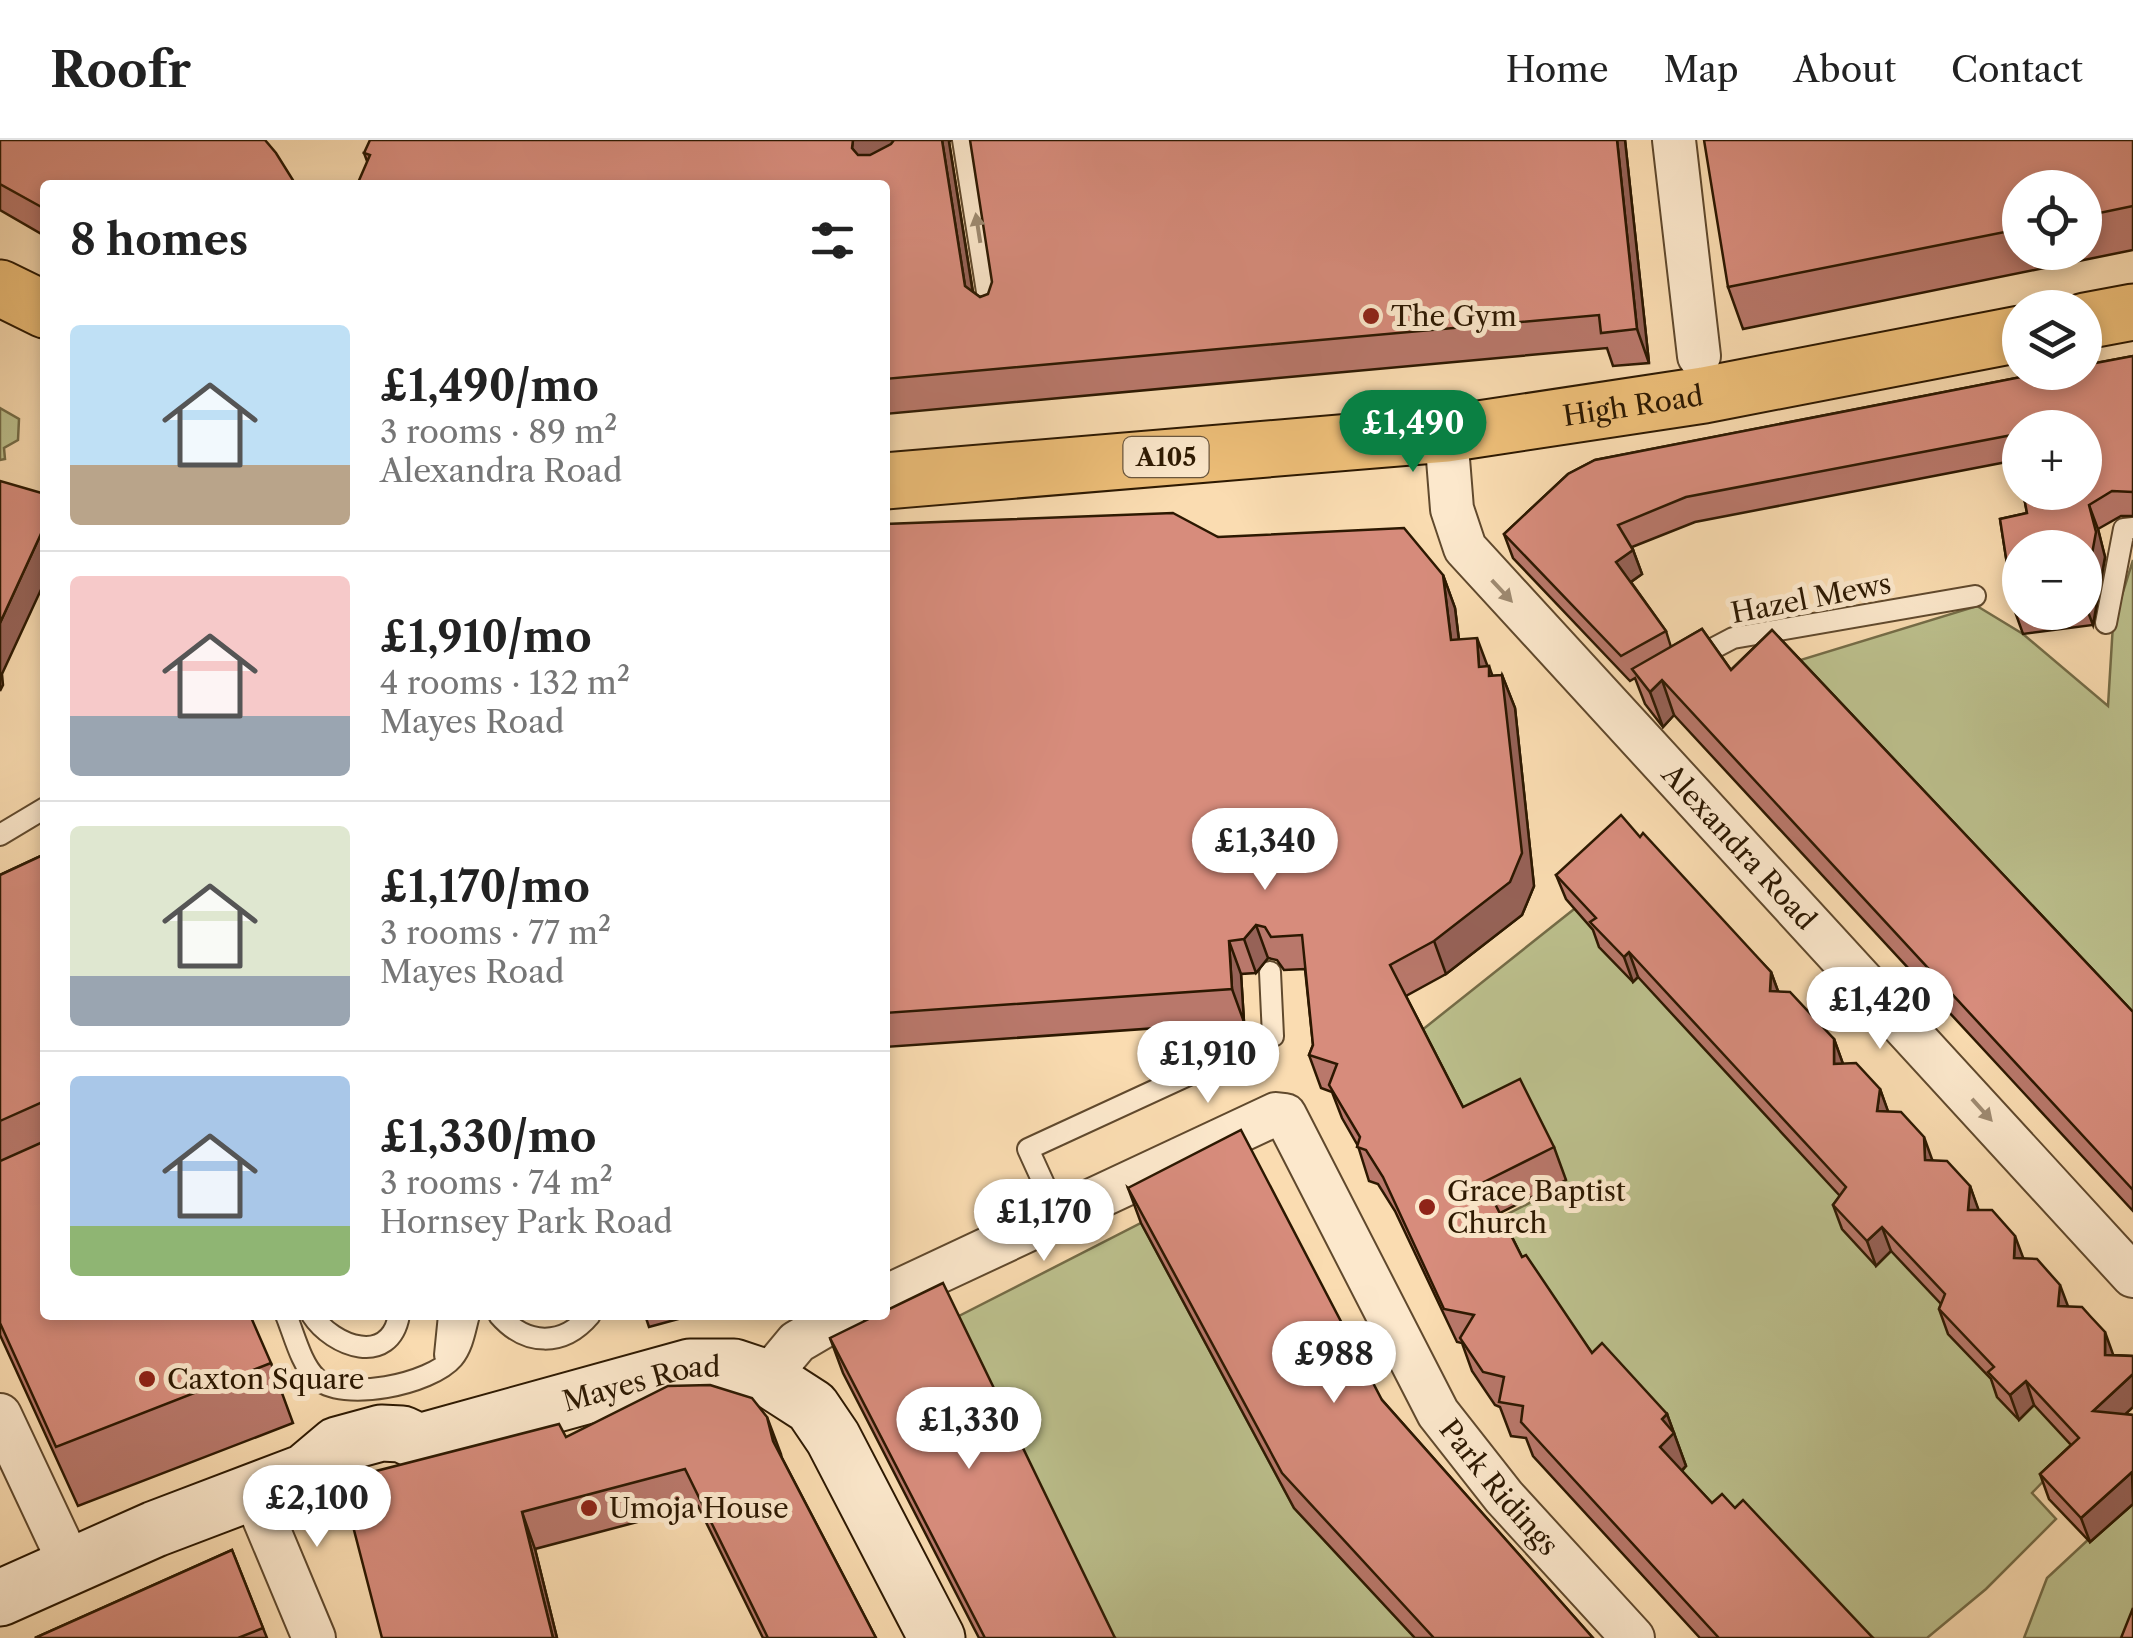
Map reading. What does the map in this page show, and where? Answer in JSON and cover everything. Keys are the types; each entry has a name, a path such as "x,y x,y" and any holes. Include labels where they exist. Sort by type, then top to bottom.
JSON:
{"main road":[{"path":"0,288 40,308"},
{"path":"2102,318 2133,312"},
{"name":"High Road","path":"890,482 1446,434 1704,395 2002,337"},
{"name":"Mayes Road","path":"0,1598 252,1490 305,1472 328,1484 345,1484 393,1470 419,1442 690,1367 734,1367 767,1378"},
{"path":"767,1378 796,1394 822,1420 937,1638"}],"street":[{"path":"1674,140 1699,356"},
{"name":"Alexandra Road","path":"1446,434 1452,509 1465,548 1620,702 2133,1276"},
{"name":"Park Ridings","path":"1059,1217 1276,1114 1292,1122 1438,1412 1504,1497 1633,1638"},
{"path":"890,1294 1059,1217"},
{"path":"767,1378 797,1342 834,1320"},
{"path":"0,1415 70,1566"},
{"path":"252,1490 314,1638"}],"lane":[{"path":"964,140 992,316"},
{"path":"2106,623 2128,528"},
{"name":"Hazel Mews","path":"1673,669 1733,638 1975,596"},
{"path":"0,836 40,811"},
{"path":"1059,1217 1028,1150 1273,1036 1270,972"},
{"path":"288,1320 315,1378 332,1388 355,1392 438,1370 460,1348 468,1320"},
{"path":"315,1320 321,1329 354,1348 368,1348 382,1340 398,1320"},
{"path":"438,1370 450,1337 449,1320"},
{"path":"504,1320 513,1330 547,1340 565,1336 584,1320"}],"green space":[{"path":"0,408 19,419 18,440 4,448 5,459 0,460"},
{"path":"2133,560 2133,1033 1784,665 1977,606 2002,621 2002,630 2023,634 2108,706 2113,624"},
{"path":"1578,906 2085,1438 2032,1493 2056,1519 1986,1589 1927,1638 1820,1638 1557,1351 1490,1223 1555,1190 1520,1112 1461,1147 1407,1042"},
{"path":"1141,1223 1294,1508 1415,1638 1110,1638 955,1318"},
{"path":"2133,1498 2133,1638 2024,1638 2047,1578"}],"building":[{"path":"0,140 265,140 293,180 40,180 40,206 0,184"},
{"path":"370,140 853,140 852,148 858,155 870,155 894,140 942,140 965,286 980,297 988,294 992,282 970,140 1617,140 1637,329 1601,333 1599,315 890,379 890,180 359,180 370,155 364,153"},
{"path":"1704,140 2133,140 2133,206 2102,212 2102,170 2002,170 2002,233 1728,287"},
{"path":"2133,356 2133,492 2112,491 2102,497 2102,410 2002,410 2002,437 1686,497 1618,525 1633,550 1616,562 1666,631 1621,656 1504,534 1568,474 1595,460 2002,381 2002,390 2102,390 2102,362"},
{"path":"0,481 40,493 40,536 0,623"},
{"path":"2026,510 2090,510 2095,530 2002,532 2000,519 2027,513"},
{"path":"1173,513 1218,537 1404,528 1443,575 1451,640 1477,638 1479,667 1489,666 1489,676 1502,675 1522,853 1510,882 1434,941 1390,965 1463,1107 1520,1079 1554,1147 1484,1182 1522,1257 1526,1255 1592,1353 1602,1343 1667,1414 1662,1419 1674,1433 1660,1447 1712,1503 1722,1494 1735,1508 1743,1500 1873,1638 1719,1638 1521,1422 1523,1406 1499,1402 1504,1377 1483,1372 1460,1338 1474,1315 1444,1309 1383,1177 1366,1150 1357,1147 1360,1137 1329,1085 1337,1064 1309,1055 1313,1045 1302,935 1271,937 1265,927 1256,925 1244,939 1229,941 1232,989 890,1013 890,524"},
{"path":"1702,629 1731,670 1772,630 2133,1012 2133,1190 1662,680 1650,692 1632,669"},
{"path":"1621,815 1640,837 1643,833 1771,972 1770,991 1790,992 1834,1039 1834,1064 1856,1063 1880,1089 1877,1111 1901,1112 1924,1137 1925,1160 1947,1161 1970,1186 1968,1210 1992,1210 2015,1236 2014,1258 2037,1259 2060,1285 2058,1306 2082,1307 2105,1332 2105,1355 2133,1356 2133,1374 2093,1411 2133,1415 2133,1473 2081,1518 2040,1474 2079,1438 2026,1381 2010,1395 1988,1372 1994,1367 1939,1309 1945,1294 1882,1227 1867,1241 1833,1205 1846,1187 1629,952 1624,957 1590,922 1596,918 1556,875"},
{"path":"40,856 40,1103 0,1121 0,875"},
{"path":"1241,1130 1382,1400 1593,1638 1434,1638 1282,1473 1128,1188"},
{"name":"Caxton Square","path":"40,1143 40,1320 252,1320 271,1363 56,1447 0,1323 0,1161"},
{"path":"943,1283 1115,1638 985,1638 830,1338 867,1320 890,1320 890,1309"},
{"path":"710,1385 752,1398 767,1417 773,1441 876,1638 768,1638 685,1469 522,1512 553,1638 382,1638 341,1480 559,1424 566,1437 668,1386"},
{"path":"232,1550 263,1628 238,1638 35,1638"},
{"path":"2133,1608 2133,1638 2121,1638"}],"place":[{"name":"The Gym","path":"1371,316"},
{"name":"Grace Baptist Church","path":"1427,1207"},
{"name":"Caxton Square","path":"147,1379"},
{"name":"Umoja House","path":"589,1508"}]}
